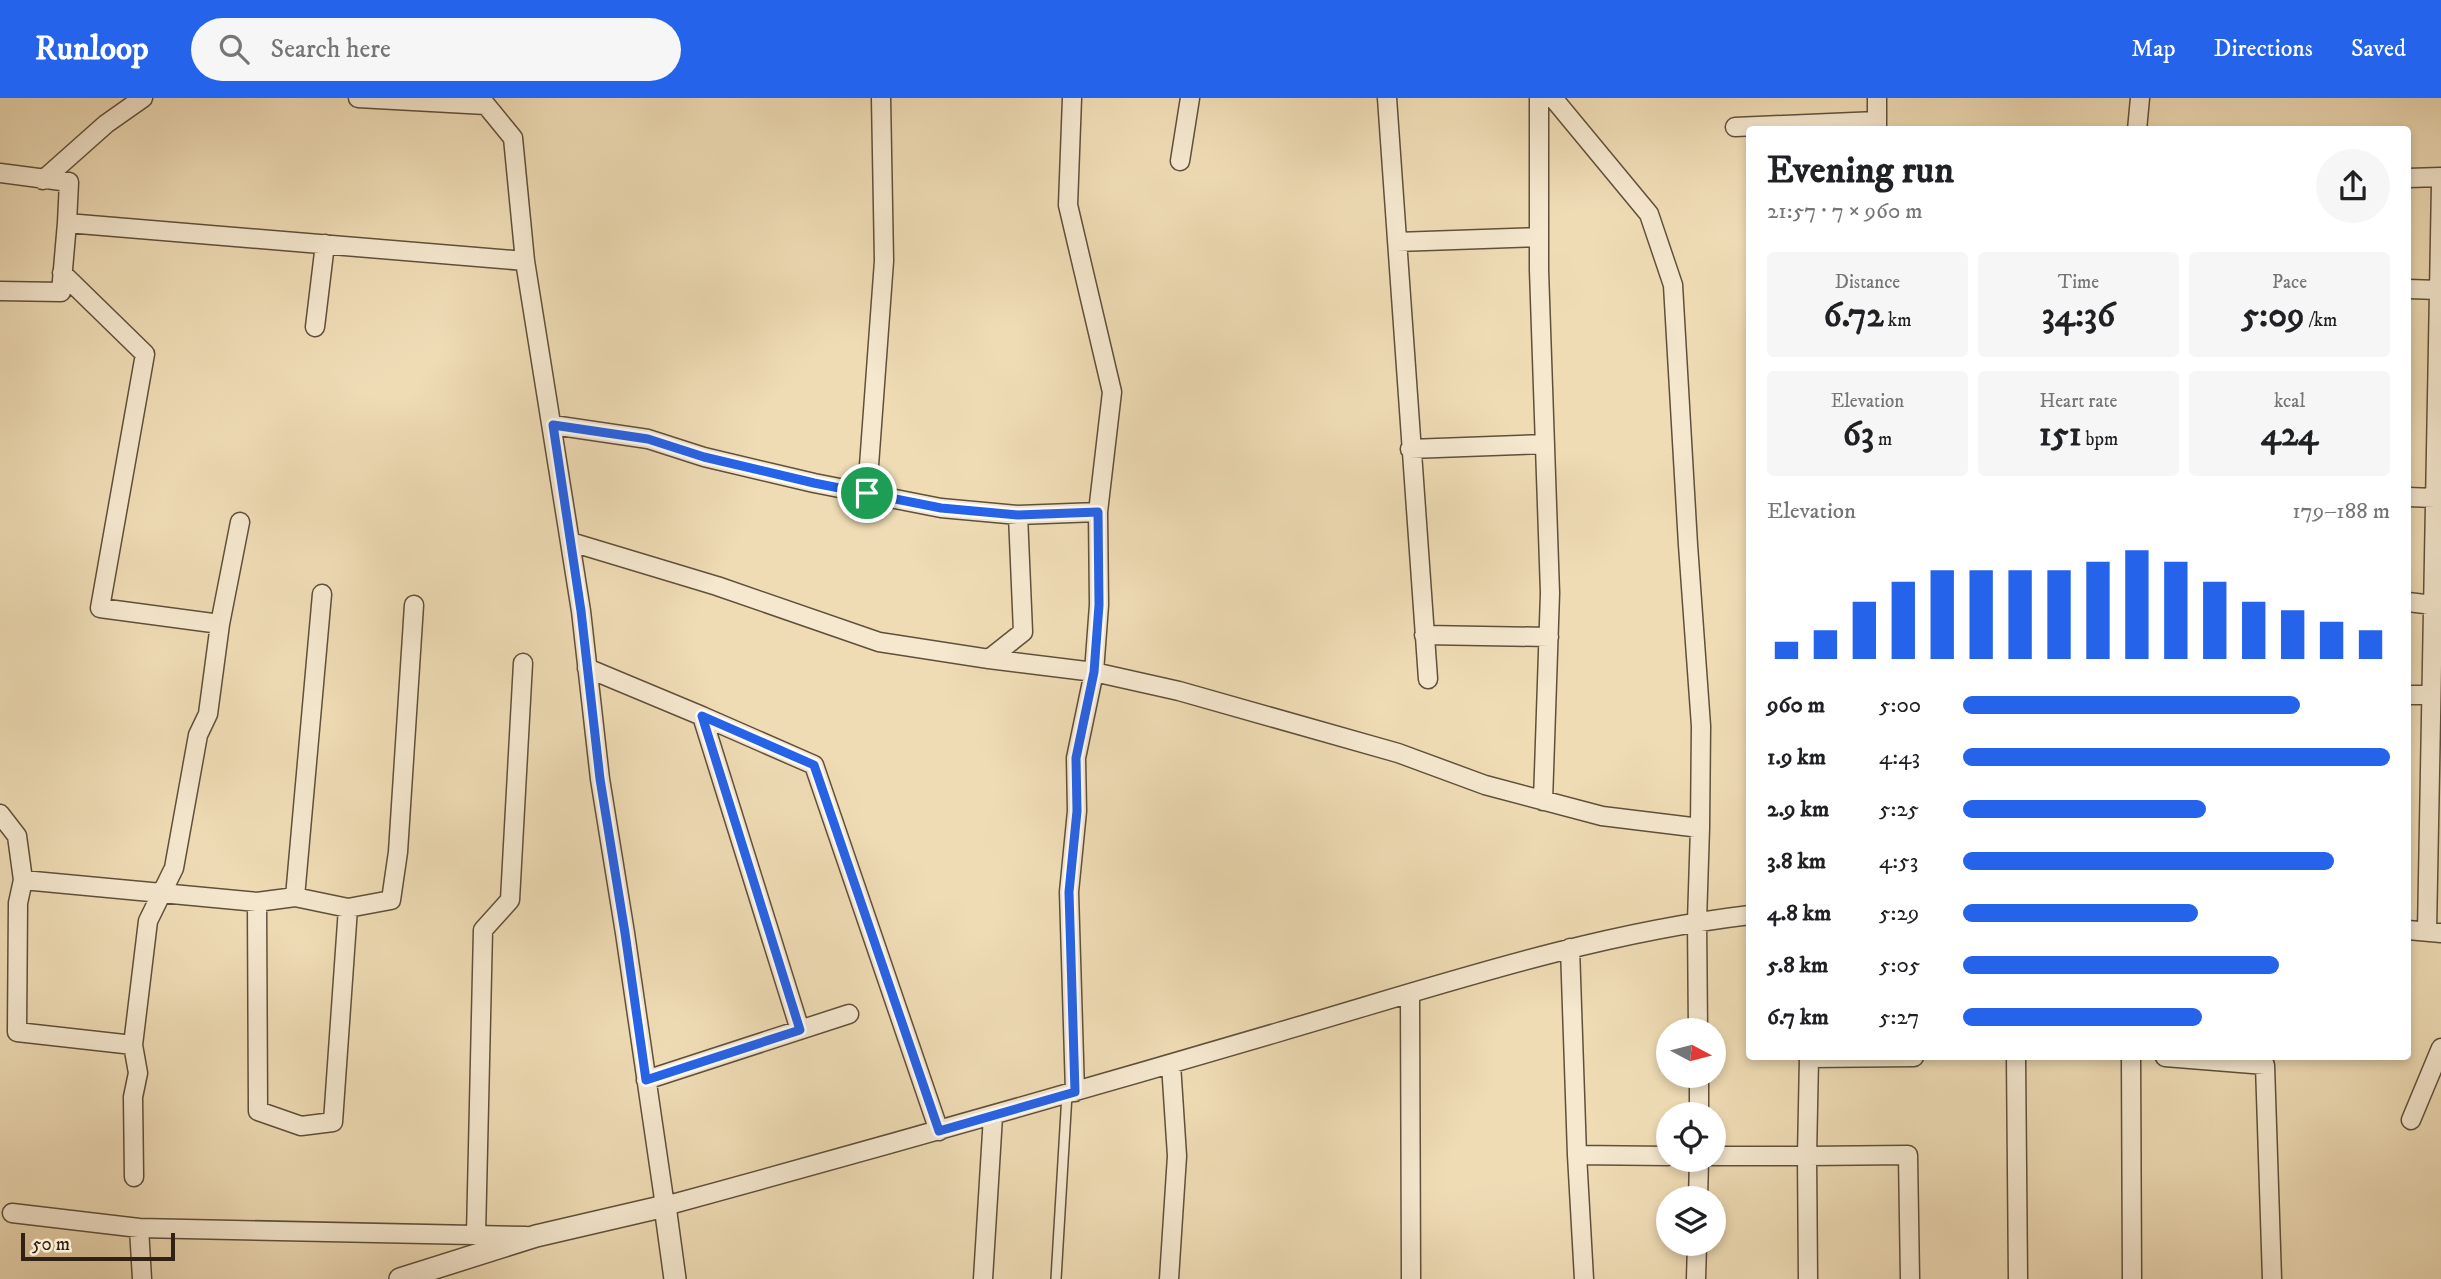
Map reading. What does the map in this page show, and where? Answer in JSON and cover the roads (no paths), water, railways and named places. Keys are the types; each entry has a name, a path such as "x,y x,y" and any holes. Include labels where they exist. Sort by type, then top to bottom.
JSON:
{"street":[{"path":"43,180 106,124 143,98"},
{"path":"358,98 487,101 513,138 525,261 571,542 600,779 676,1279"},
{"path":"867,493 884,261 881,98"},
{"path":"1071,1093 1069,892 1077,811 1076,758 1094,672 1099,605 1098,512 1112,392 1068,205 1072,98"},
{"path":"1180,161 1190,98"},
{"path":"1387,98 1428,679"},
{"path":"1539,98 1539,237 1550,593 1543,801"},
{"path":"1553,98 1649,214 1673,285 1702,726 1697,921 1698,1018"},
{"path":"1806,126 1877,125 1877,98"},
{"path":"2137,126 2140,98"},
{"path":"1735,127 1746,127"},
{"path":"0,173 69,182 61,292 0,290"},
{"path":"2411,178 2441,177"},
{"path":"2411,930 2434,932 2435,812 2431,695 2441,185"},
{"path":"67,223 525,261"},
{"path":"1397,242 1539,237"},
{"path":"315,327 325,244"},
{"path":"62,274 145,354 100,608 220,624"},
{"path":"2411,289 2439,290"},
{"path":"553,425 648,439 704,457 941,508 1018,515 1098,512"},
{"path":"1410,449 1545,444"},
{"path":"2411,495 2437,491"},
{"path":"989,659 1023,632 1018,515"},
{"path":"134,1177 133,1097 138,1073 133,1045 148,921 174,868 198,735 208,714 220,624 240,522"},
{"path":"571,542 716,586 879,642 1094,672 1179,691 1398,753 1485,785 1543,801 1602,816 1700,828"},
{"path":"295,897 322,594"},
{"path":"2411,602 2433,604"},
{"path":"23,880 257,902 295,897 348,908 390,900 393,895 398,852 414,605"},
{"path":"1424,635 1549,637"},
{"path":"476,1235 483,930 510,900 523,663"},
{"path":"587,668 814,765 939,1131"},
{"path":"2411,695 2431,695"},
{"path":"702,716 800,1030"},
{"path":"0,814 17,836 23,880 18,903 17,1032 133,1045"},
{"path":"257,902 258,1111 301,1126 333,1122 348,908"},
{"path":"400,1279 536,1236 665,1206 993,1116 1570,947 1697,921 1746,915"},
{"path":"1570,947 1584,1279"},
{"path":"1410,994 1411,1279"},
{"path":"646,1080 849,1014"},
{"path":"2410,1119 2441,1048"},
{"path":"1808,1279 1809,1060"},
{"path":"2016,1060 2018,1279"},
{"path":"2132,1060 2132,1279"},
{"path":"2202,1060 2265,1065 2272,1279"},
{"path":"1169,1279 1177,1157 1171,1064"},
{"path":"984,1279 993,1116"},
{"path":"1726,1156 1909,1155 1910,1279"},
{"path":"1577,1156 1656,1156"},
{"path":"12,1213 139,1228 536,1236"},
{"path":"139,1228 142,1279"},
{"path":"1696,1279 1697,1256"}],"lane":[{"path":"1056,1279 1071,1093"}]}
